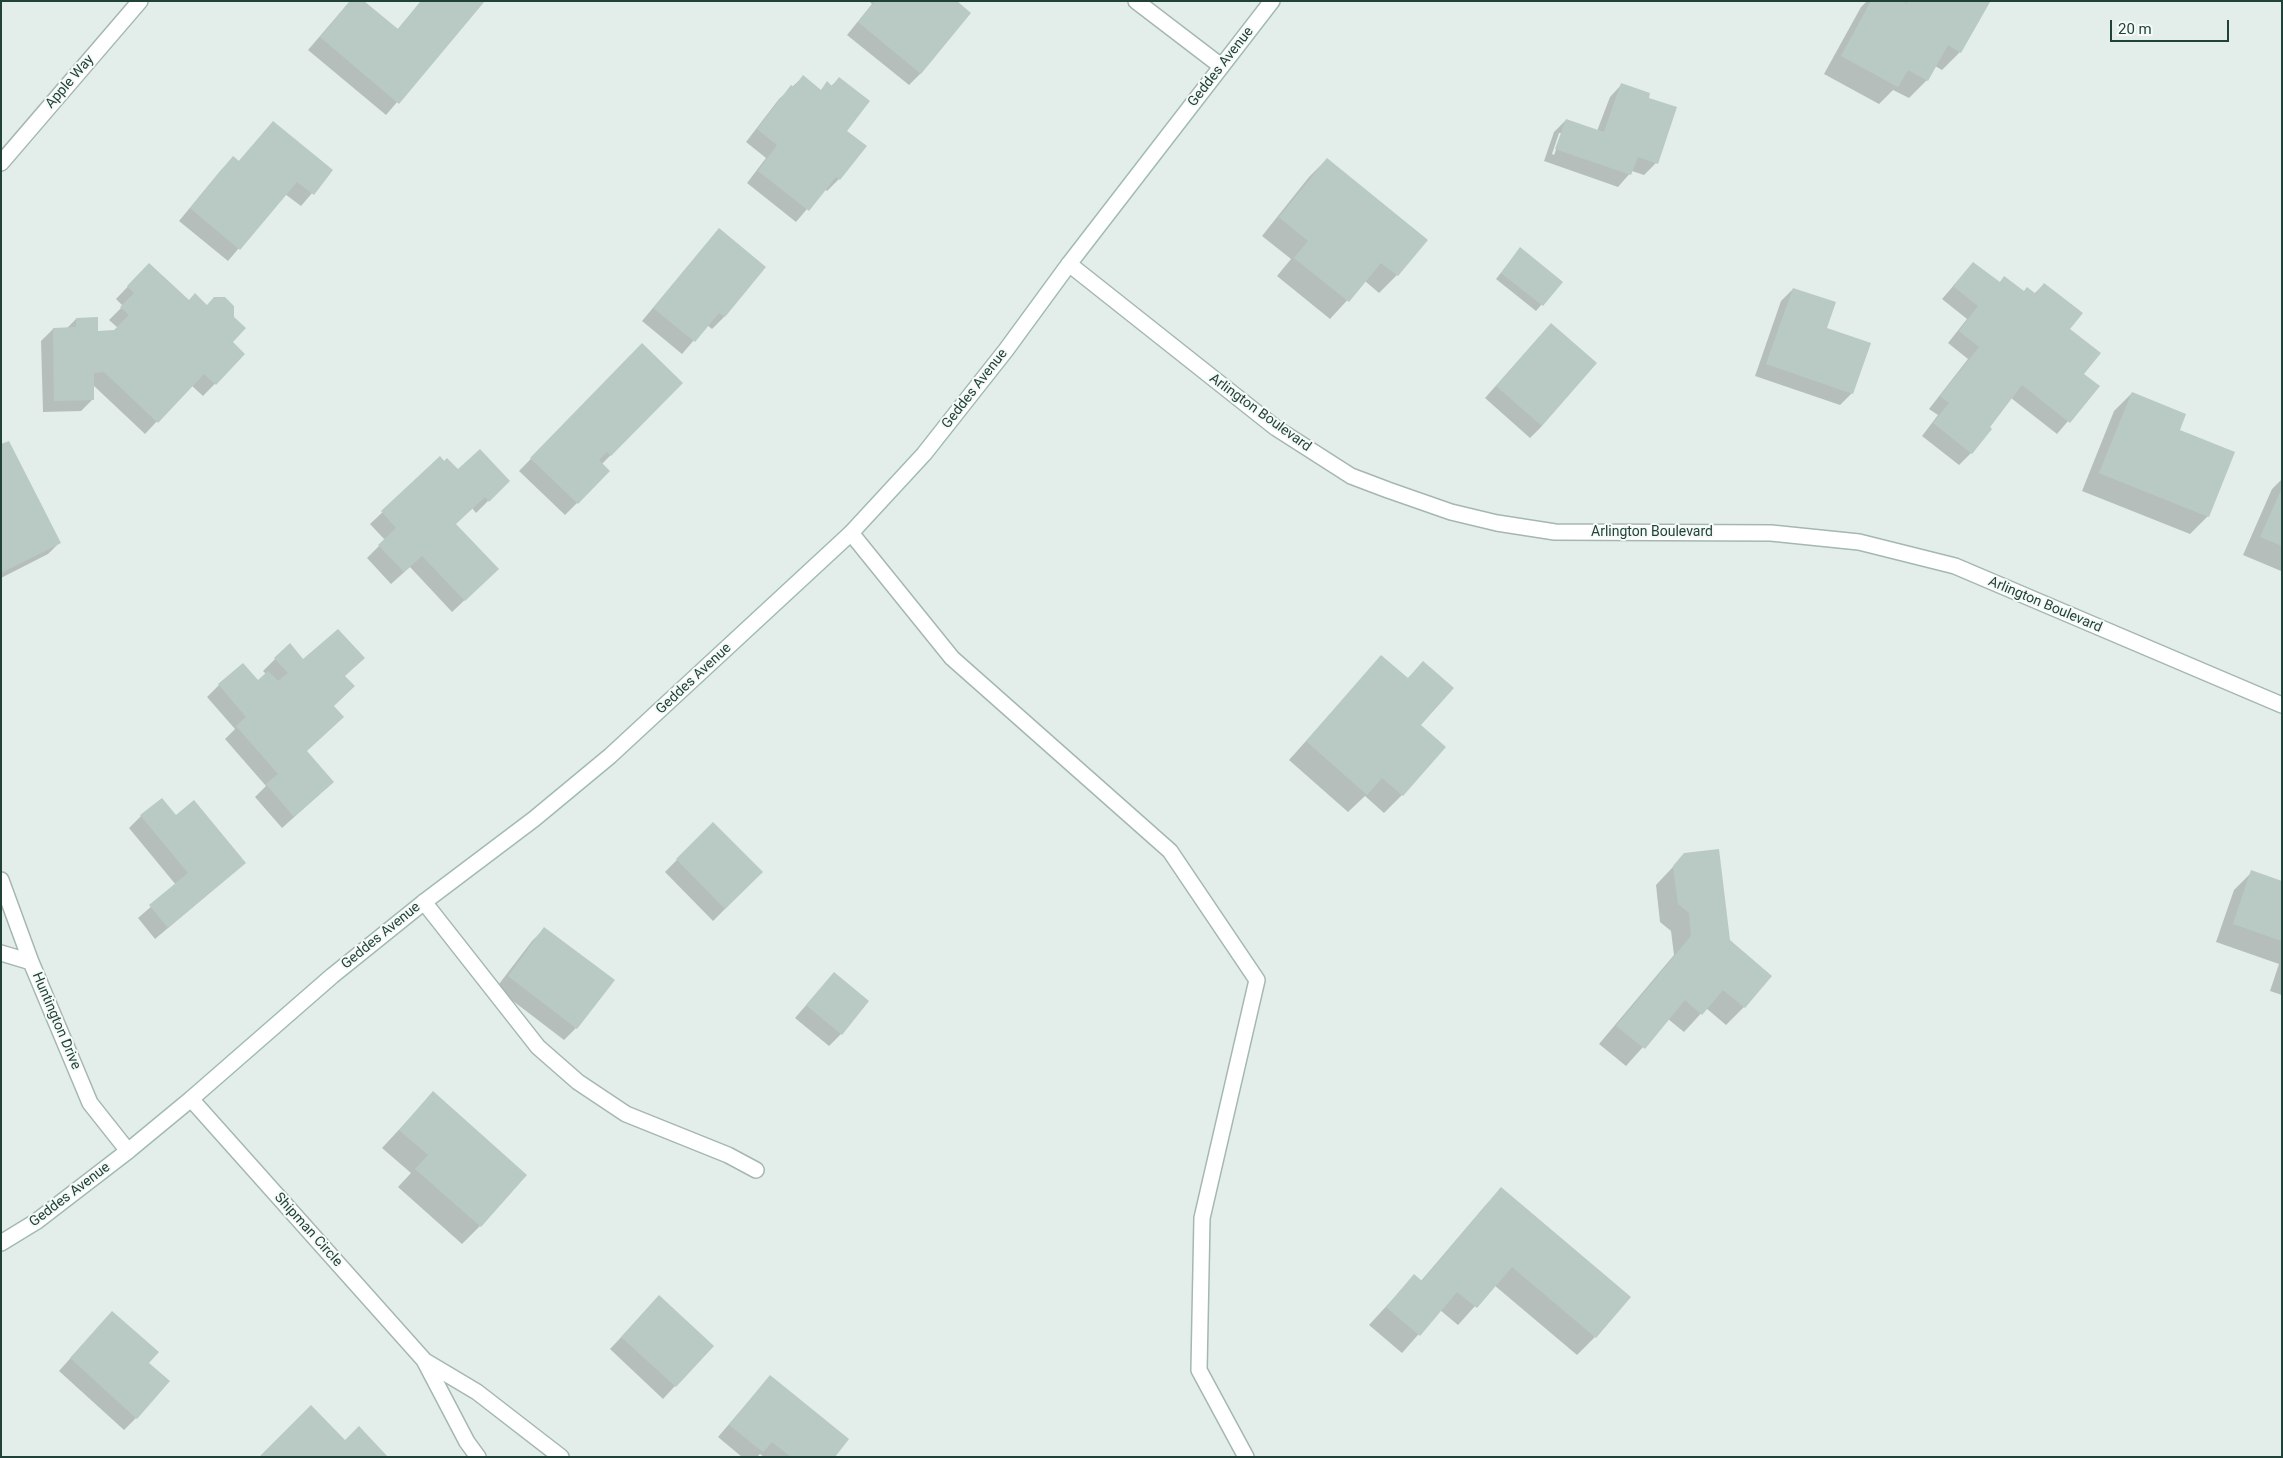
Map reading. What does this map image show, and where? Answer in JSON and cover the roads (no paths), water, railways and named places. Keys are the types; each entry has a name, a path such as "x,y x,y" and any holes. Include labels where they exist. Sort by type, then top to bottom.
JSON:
{"street":[{"name":"Apple Way","path":"1,163 140,1"},
{"path":"1136,1 1221,66"},
{"name":"Geddes Avenue","path":"1,1243 37,1221 128,1151 191,1099 332,976 424,902 534,819 610,756 851,533 924,454 1006,350 1069,264 1272,1"},
{"name":"Arlington Boulevard","path":"1069,264 1276,428 1351,476 1388,490 1451,512 1498,523 1555,532 1771,533 1859,542 1955,566 2282,705"},
{"path":"851,533 952,658 1170,852 1257,980 1202,1218 1199,1370 1246,1457"},
{"name":"Huntington Drive","path":"1,880 31,962 90,1102 128,1151"},
{"path":"424,902 538,1048 578,1082 626,1114 728,1155 756,1170"},
{"path":"1,953 31,962"},
{"name":"Shipman Circle","path":"191,1099 424,1360 467,1442 478,1457"},
{"name":"Shipman Circle","path":"424,1360 477,1392 561,1457"}]}
